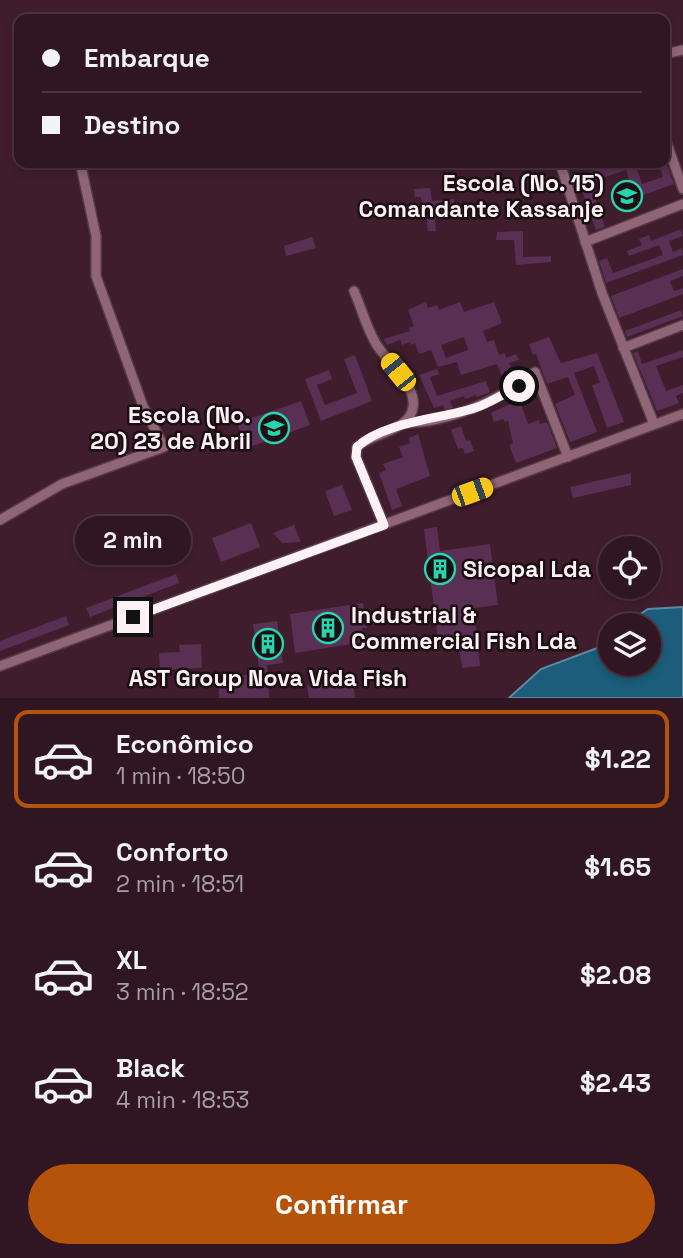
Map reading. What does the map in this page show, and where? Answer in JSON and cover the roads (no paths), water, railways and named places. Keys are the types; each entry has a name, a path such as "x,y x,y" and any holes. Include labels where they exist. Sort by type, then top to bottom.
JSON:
{"street":[{"path":"670,152 683,189"},
{"path":"0,520 62,484 163,447 143,406 96,276 96,236 82,168"},
{"path":"562,168 623,348 654,424"},
{"path":"585,242 683,204"},
{"path":"354,290 375,344 410,389 413,404 411,415 403,423 363,441 357,447 356,457 384,525"},
{"path":"623,348 683,325"},
{"path":"403,423 422,422 473,409 519,386 535,372 568,457"},
{"path":"0,666 683,414"}],"water":[{"path":"683,607 683,698 509,698 541,669 598,648 598,676 661,676 661,613 642,613 648,609"}],"place":[{"name":"Escola (No. 15) Comandante Kassanje","path":"627,196"},
{"name":"Escola (No. 20) 23 de Abril","path":"274,428"},
{"name":"Sicopal Lda","path":"440,569"},
{"name":"Industrial & Commercial Fish Lda","path":"328,628"},
{"name":"AST Group Nova Vida Fish","path":"268,644"}]}
